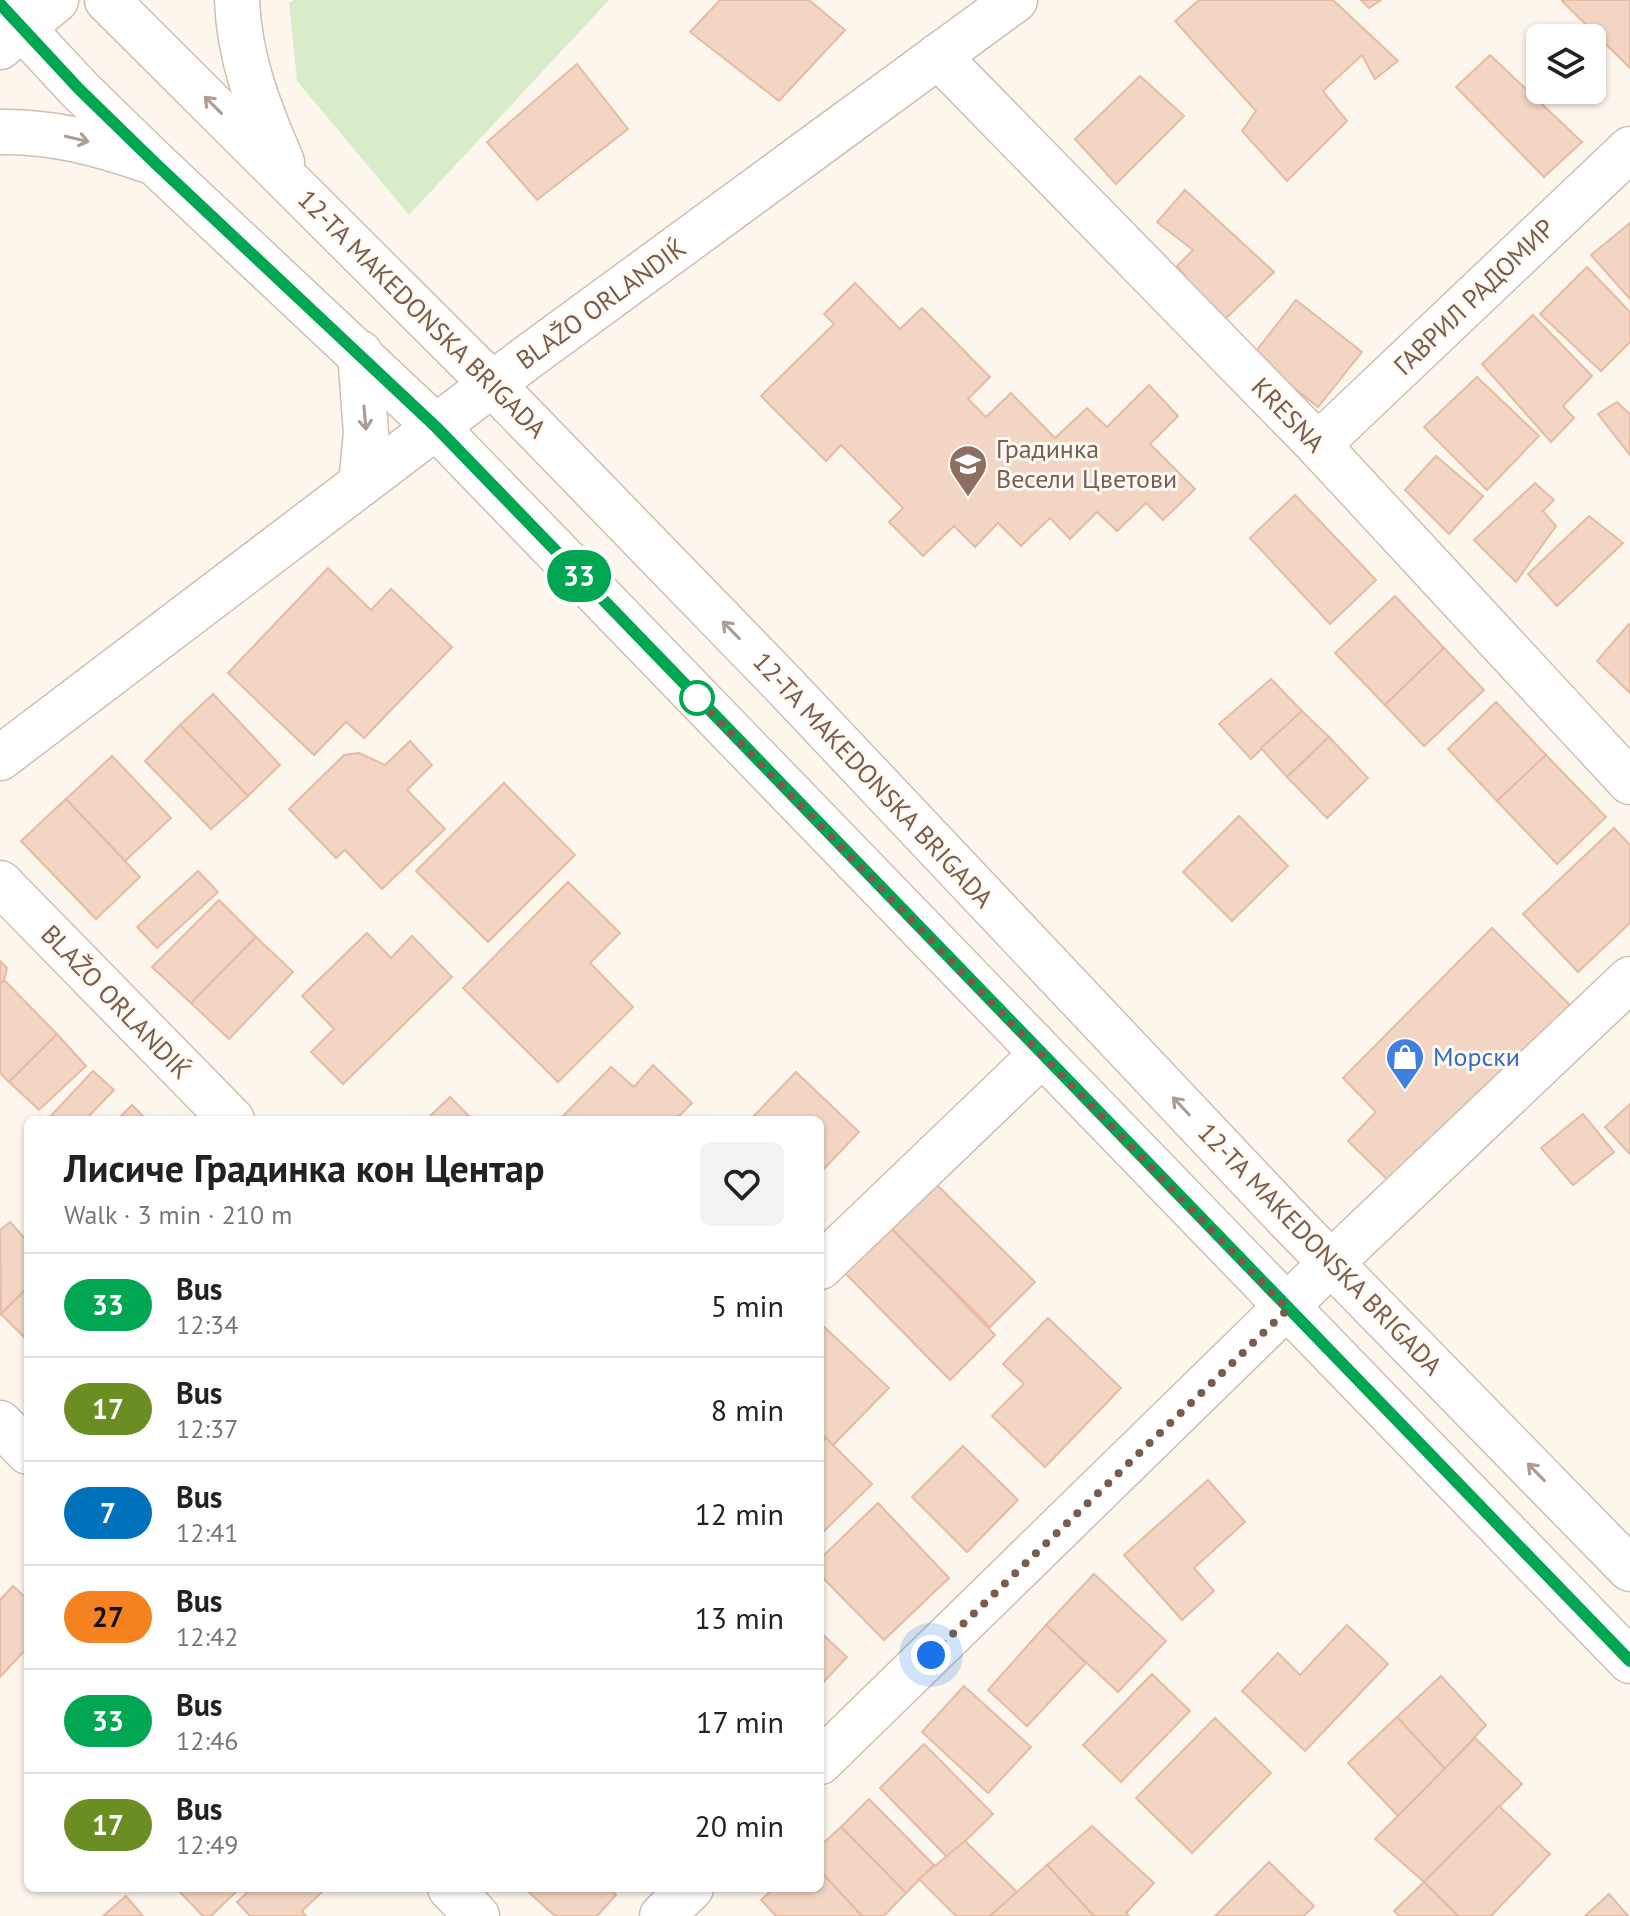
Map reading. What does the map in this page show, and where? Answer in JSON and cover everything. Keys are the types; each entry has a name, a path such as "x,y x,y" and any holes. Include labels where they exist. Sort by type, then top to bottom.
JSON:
{"street":[{"path":"56,0 7,26 79,89 436,427 1630,1661"},
{"name":"12-TA MAKEDONSKA BRIGADA","path":"107,0 492,384 785,686 1290,1221 1630,1569"},
{"path":"237,0 242,50 266,125 289,179"},
{"name":"BLAŽO ORLANDIḰ","path":"0,758 492,384 1015,0"},
{"name":"KRESNA","path":"938,56 1318,445 1630,782"},
{"path":"0,132 33,131 73,138 155,163"},
{"name":"ГАВРИЛ РАДОМИР","path":"1318,445 1630,149"},
{"path":"360,353 366,433 361,484"},
{"name":"BLAŽO ORLANDIḰ","path":"0,883 228,1116"},
{"path":"824,1758 1288,1309 1332,1262 1630,979"},
{"path":"824,1263 1041,1055"},
{"path":"0,1423 24,1448"},
{"path":"454,1892 477,1916"},
{"path":"662,1916 687,1892"}],"green space":[{"path":"294,0 609,0 409,215 297,81 289,3"}],"building":[{"path":"720,0 809,0 845,30 779,101 690,32"},
{"path":"1199,0 1333,0 1398,61 1375,79 1362,55 1323,91 1347,121 1287,181 1242,131 1256,111 1175,21"},
{"path":"1361,0 1381,0 1369,8"},
{"path":"1563,0 1630,0 1630,68 1606,44 1606,24 1585,24"},
{"path":"1490,55 1526,89 1526,104 1542,104 1582,142 1544,177 1456,87"},
{"path":"577,64 628,129 537,200 487,142"},
{"path":"1140,76 1184,116 1116,184 1075,139"},
{"path":"1185,190 1274,272 1222,322 1177,266 1193,250 1157,222"},
{"path":"1630,223 1630,299 1591,255"},
{"path":"1587,267 1630,312 1630,342 1601,371 1540,314"},
{"path":"855,283 900,329 922,308 990,377 968,399 986,417 1011,393 1055,438 1087,408 1107,427 1149,385 1178,416 1150,444 1195,489 1163,520 1146,503 1117,531 1097,512 1070,539 1050,518 1021,546 998,523 975,547 954,526 923,556 889,522 903,508 841,445 826,461 761,396 834,324 824,314"},
{"path":"1296,300 1362,352 1318,407 1253,355"},
{"path":"1533,315 1592,376 1563,406 1574,418 1551,442 1482,364"},
{"path":"1477,377 1539,436 1487,490 1424,427"},
{"path":"1617,402 1630,414 1630,455 1598,414"},
{"path":"1436,456 1483,496 1449,534 1405,490"},
{"path":"1535,483 1554,500 1543,511 1556,526 1516,582 1474,540"},
{"path":"1295,495 1376,580 1330,624 1250,538"},
{"path":"1589,516 1623,543 1557,606 1528,574"},
{"path":"328,568 371,610 391,589 452,647 364,738 346,722 314,755 228,673"},
{"path":"1395,596 1444,648 1385,705 1335,653"},
{"path":"1630,625 1630,693 1597,661"},
{"path":"1444,648 1484,690 1424,746 1385,705"},
{"path":"1271,679 1302,711 1251,759 1219,724"},
{"path":"213,694 280,765 248,796 180,725"},
{"path":"1496,702 1546,755 1497,801 1448,749"},
{"path":"1302,711 1329,737 1287,777 1261,748"},
{"path":"180,725 248,796 211,829 145,761"},
{"path":"1329,737 1368,778 1327,818 1287,777"},
{"path":"410,741 432,765 407,790 445,829 382,889 345,850 336,858 289,809 344,755 359,753 385,765"},
{"path":"1546,755 1606,817 1557,864 1497,801"},
{"path":"112,756 171,818 125,861 66,799"},
{"path":"504,783 575,855 488,942 416,871"},
{"path":"66,799 140,877 96,919 21,841"},
{"path":"1239,816 1288,866 1232,921 1183,872"},
{"path":"1614,828 1630,845 1630,923 1578,972 1523,914"},
{"path":"198,871 218,892 157,948 137,927"},
{"path":"568,882 620,933 590,963 633,1007 558,1082 463,988"},
{"path":"219,900 256,937 191,1003 152,967"},
{"path":"1492,928 1575,1010 1396,1188 1348,1141 1376,1112 1343,1078"},
{"path":"367,933 391,958 412,936 452,977 343,1084 311,1052 334,1029 302,996"},
{"path":"256,937 293,972 229,1039 191,1003"},
{"path":"0,961 7,968 0,985"},
{"path":"4,980 57,1034 9,1082 0,1073 0,985"},
{"path":"57,1034 86,1066 39,1110 9,1082"},
{"path":"653,1065 692,1103 679,1116 563,1116 611,1067 634,1087"},
{"path":"93,1071 114,1090 89,1116 51,1116"},
{"path":"796,1072 859,1132 824,1169 824,1116 754,1116"},
{"path":"450,1097 469,1116 430,1116"},
{"path":"1630,1104 1630,1154 1605,1127"},
{"path":"132,1105 143,1116 121,1116"},
{"path":"1583,1114 1614,1152 1573,1185 1541,1148"},
{"path":"936,1184 1035,1282 990,1327 891,1228"},
{"path":"10,1222 24,1238 24,1291 1,1314 0,1230"},
{"path":"891,1228 995,1335 950,1380 845,1273"},
{"path":"24,1291 24,1337 1,1314"},
{"path":"1048,1318 1121,1388 1045,1467 992,1416 1024,1384 1003,1364"},
{"path":"824,1327 889,1388 833,1445 824,1436"},
{"path":"826,1438 872,1484 824,1531"},
{"path":"963,1446 1018,1500 967,1552 912,1497"},
{"path":"1208,1480 1245,1522 1194,1568 1214,1591 1182,1620 1124,1555"},
{"path":"878,1503 949,1578 884,1640 824,1579 824,1555"},
{"path":"1094,1574 1166,1641 1118,1692 1046,1625"},
{"path":"13,1586 24,1596 24,1651 0,1677 0,1600"},
{"path":"1046,1625 1086,1663 1027,1726 988,1690"},
{"path":"1347,1625 1388,1664 1305,1751 1242,1691 1278,1653 1300,1675"},
{"path":"824,1636 847,1657 824,1682"},
{"path":"1152,1674 1190,1711 1121,1782 1083,1745"},
{"path":"1441,1676 1486,1725 1445,1769 1397,1717"},
{"path":"964,1686 1031,1747 988,1793 922,1732"},
{"path":"1397,1717 1445,1769 1398,1816 1348,1763"},
{"path":"1215,1718 1271,1773 1192,1853 1136,1798"},
{"path":"1475,1738 1522,1784 1424,1882 1375,1839"},
{"path":"924,1744 993,1814 948,1858 880,1788"},
{"path":"869,1799 934,1865 906,1893 841,1827"},
{"path":"1499,1806 1550,1854 1491,1916 1458,1916 1424,1882"},
{"path":"1092,1826 1154,1883 1126,1913 1129,1916 1094,1916 1047,1865"},
{"path":"841,1827 906,1893 884,1916 862,1916 824,1875 824,1842"},
{"path":"965,1841 1017,1892 990,1916 956,1916 919,1879"},
{"path":"1269,1862 1314,1906 1304,1916 1215,1916"},
{"path":"1047,1865 1094,1916 990,1916 1017,1892"},
{"path":"824,1875 862,1916 776,1916 761,1900 770,1892 824,1892"},
{"path":"1424,1882 1458,1916 1399,1916 1394,1911"},
{"path":"180,1892 236,1892 211,1916 203,1916"},
{"path":"248,1892 322,1892 302,1911 306,1916 250,1916 237,1902"},
{"path":"528,1892 613,1892 616,1895 597,1916 555,1916"},
{"path":"1609,1894 1628,1916 1585,1916"},
{"path":"126,1896 143,1916 103,1916"}],"bus line":[{"name":"33","path":"0,4 79,89 155,163 436,427 1630,1661"}],"place":[{"name":"Градинка Весели Цветови","path":"968,498"},
{"name":"Морски","path":"1405,1091"}],"route":[{"path":"697,698 694,695 1288,1309 931,1655"}]}
